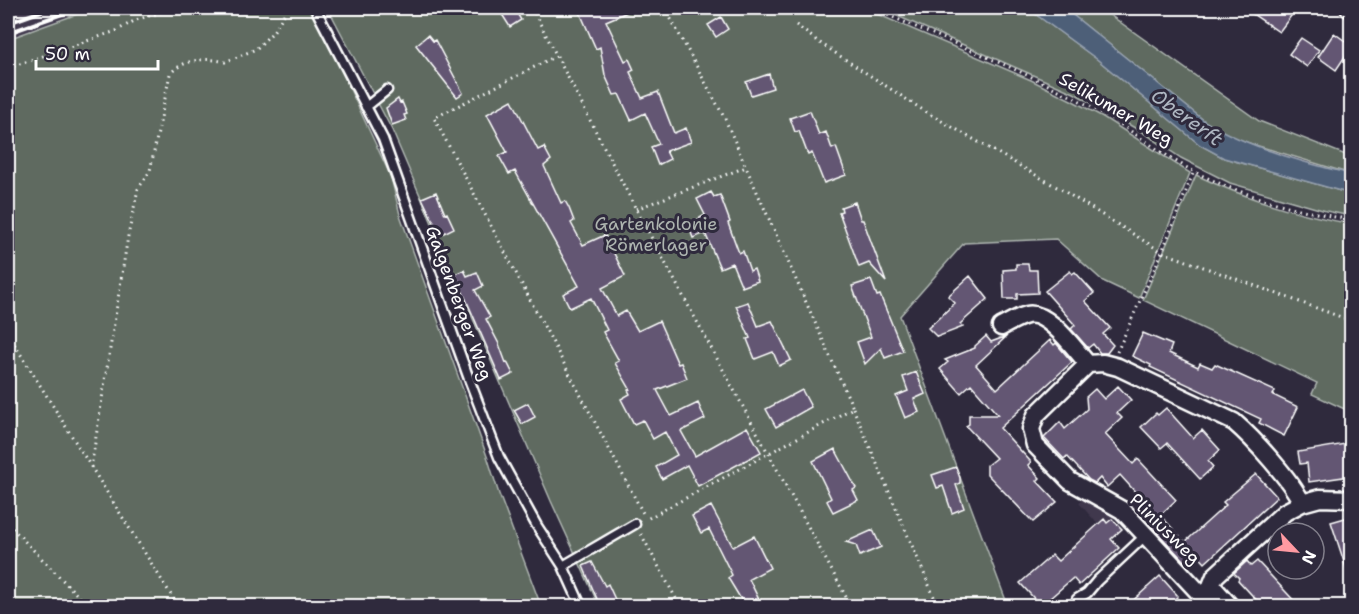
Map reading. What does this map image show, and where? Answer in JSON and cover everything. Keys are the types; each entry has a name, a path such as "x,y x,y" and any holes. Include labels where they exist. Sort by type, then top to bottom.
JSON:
{"street":[{"path":"1001,327 1028,315 1042,317 1053,325 1088,364 1111,364 1234,422 1296,491 1302,503"},
{"name":"Pliniusweg","path":"1088,364 1036,415 1031,429 1033,441 1070,481 1122,510 1207,597 1230,606"},
{"path":"1207,597 1215,576 1285,512 1302,503 1331,497 1352,499"}],"lane":[{"name":"Galgenberger Weg","path":"315,8 383,139 499,457 537,526 564,566 581,606"},
{"path":"366,106 387,90"},
{"path":"564,566 636,524"},
{"path":"1077,598 1087,594 1096,581 1146,535"}],"path":[{"path":"8,68 116,31 136,20 174,8"},
{"path":"91,468 128,236 138,189 150,171 170,74 176,67 196,61 212,58 225,62 256,50 273,32 288,8"},
{"path":"532,8 636,209 850,606"},
{"path":"664,8 725,119 939,606"},
{"name":"Selikumer Weg","path":"871,8 1035,78 1101,112 1194,171 1226,186 1327,216 1352,220"},
{"path":"796,25 926,112 1062,190 1162,252 1352,321"},
{"path":"555,56 434,118 646,519"},
{"path":"636,209 746,167"},
{"path":"1111,364 1162,252 1194,171"},
{"path":"8,334 178,606"},
{"path":"680,606 636,524 853,408"},
{"path":"8,524 88,606"}],"shaded area":[{"path":"27,8 94,8 8,39 8,14"},
{"path":"1079,493 1118,514 1112,519 1122,529 1111,539 1079,503 1084,498"}],"green space":[{"path":"94,8 312,8 391,177 400,215 541,606 8,606 8,39"},
{"name":"Gartenkolonie Römerlager","path":"328,8 863,8 1031,80 1071,100 1103,117 1190,173 1139,298 1103,281 1056,239 964,243 900,316 1008,606 599,606 551,501 392,130"},
{"path":"879,8 1027,8 1098,60 1200,145 1224,158 1351,194 1351,216 1230,183 1181,158 1147,135 1074,93"},
{"path":"1064,8 1100,8 1259,121 1351,157 1351,174 1232,137 1206,122"},
{"path":"1196,175 1272,205 1351,224 1351,412 1312,394 1317,383 1143,300"},
{"path":"568,603 570,606 541,606"}],"water":[{"name":"Obererft","path":"1027,8 1064,8 1206,122 1240,139 1277,153 1351,174 1351,194 1224,158 1200,145 1098,60"}],"building":[{"path":"498,8 514,8 521,20 510,27"},
{"path":"578,8 637,8 606,21 625,61 629,59 634,70 630,72 642,98 658,92 674,133 686,128 691,142 666,151 670,159 658,165 651,147 659,144 645,113 631,120 619,94 614,95 605,75 600,47 596,49"},
{"path":"1244,8 1297,8 1279,32"},
{"path":"721,17 728,29 716,37 708,25"},
{"path":"1334,33 1352,46 1336,70 1318,57"},
{"path":"428,35 433,41 435,40 463,93 457,97 416,45"},
{"path":"1301,38 1319,50 1307,67 1289,54"},
{"path":"769,74 773,88 751,95 746,82"},
{"path":"398,99 400,103 402,102 407,114 404,115 406,120 392,125 386,108"},
{"path":"512,100 538,150 544,147 551,160 544,166 561,203 565,201 569,208 574,221 571,223 583,245 605,235 625,276 602,288 617,316 626,311 638,331 659,321 678,364 681,363 687,378 657,390 671,416 698,403 705,419 681,431 695,456 747,427 761,452 698,486 687,465 662,479 656,467 677,455 665,432 653,439 643,420 634,424 621,399 630,394 628,390 630,389 615,363 619,361 603,332 607,330 591,298 570,308 563,294 579,286 515,171 509,174 499,156 507,152 487,114"},
{"path":"810,111 819,135 826,132 832,149 836,147 846,175 824,183 812,153 808,155 799,131 795,132 790,118"},
{"path":"436,192 454,228 440,235 422,198"},
{"path":"711,192 714,197 720,195 739,253 743,251 750,271 754,269 758,281 742,287 732,263 720,268 705,233 693,238 688,225 705,215 697,199"},
{"path":"855,202 886,282 869,263 859,267 839,212 842,211 841,207"},
{"path":"1016,264 1028,264 1029,270 1037,270 1038,293 1017,294 1017,299 1004,299 1003,270 1016,269"},
{"path":"464,270 467,276 477,272 483,286 475,290 490,317 486,319 513,374 501,380 455,274"},
{"path":"1070,271 1072,274 1075,272 1094,293 1085,301 1110,328 1103,334 1113,345 1107,353 1100,353 1093,344 1088,348 1071,329 1075,325 1045,291"},
{"path":"970,276 988,299 960,324 963,327 937,337 928,328 955,303 948,296"},
{"path":"871,280 877,296 880,295 903,351 885,358 881,348 865,364 857,342 871,337 852,286"},
{"path":"748,302 758,326 772,321 791,360 779,366 773,352 755,359 747,339 750,338 736,306"},
{"path":"1143,333 1172,345 1169,353 1198,367 1200,363 1212,368 1215,364 1275,391 1273,395 1298,407 1284,436 1259,423 1261,419 1150,367 1151,365 1132,356"},
{"path":"986,336 991,342 1007,336 976,365 997,389 1050,340 1054,345 1056,343 1072,362 1000,428 1031,462 1028,465 1040,478 1037,481 1057,502 1033,522 987,474 987,465 996,458 966,426 969,424 969,415 998,415 971,384 961,393 940,369 948,362 945,360 975,348"},
{"path":"916,372 925,394 914,399 919,412 905,418 896,396 908,391 903,377"},
{"path":"1118,386 1131,400 1117,413 1122,418 1105,434 1133,464 1138,459 1176,500 1158,517 1120,475 1107,487 1100,478 1095,483 1089,480 1067,456 1064,459 1044,438 1060,422 1065,429 1087,409 1086,397 1095,389 1104,399"},
{"path":"802,390 811,407 776,427 766,409"},
{"path":"528,403 535,417 522,424 514,410"},
{"path":"1166,408 1193,438 1202,430 1220,450 1208,461 1213,467 1200,479 1167,443 1161,448 1141,427 1156,413 1158,415"},
{"path":"1345,444 1350,476 1309,482 1307,463 1300,464 1298,452"},
{"path":"835,449 856,488 853,490 858,500 833,512 827,501 831,498 813,461"},
{"path":"956,467 960,483 956,485 964,508 952,513 943,486 937,488 932,475"},
{"path":"1256,474 1277,497 1205,563 1195,552 1185,562 1152,527 1162,517 1185,542 1226,505 1223,502"},
{"path":"711,506 733,547 754,536 770,568 749,579 762,606 745,606 728,578 732,575 709,529 701,533 692,516"},
{"path":"1352,516 1352,577 1349,577 1331,522"},
{"path":"1104,519 1107,523 1112,519 1122,529 1111,539 1119,548 1079,585 1073,578 1041,606 1020,583 1052,555 1058,561"},
{"path":"873,530 881,547 860,556 856,545 846,542"},
{"path":"1247,561 1251,566 1257,561 1266,571 1266,581 1276,581 1299,606 1262,606 1234,573"},
{"path":"592,562 605,586 608,584 618,606 600,606 583,566"},
{"path":"1160,576 1178,596 1168,606 1127,606"}],"railway":[{"path":"8,23 50,8"},
{"path":"8,33 79,8"}]}
